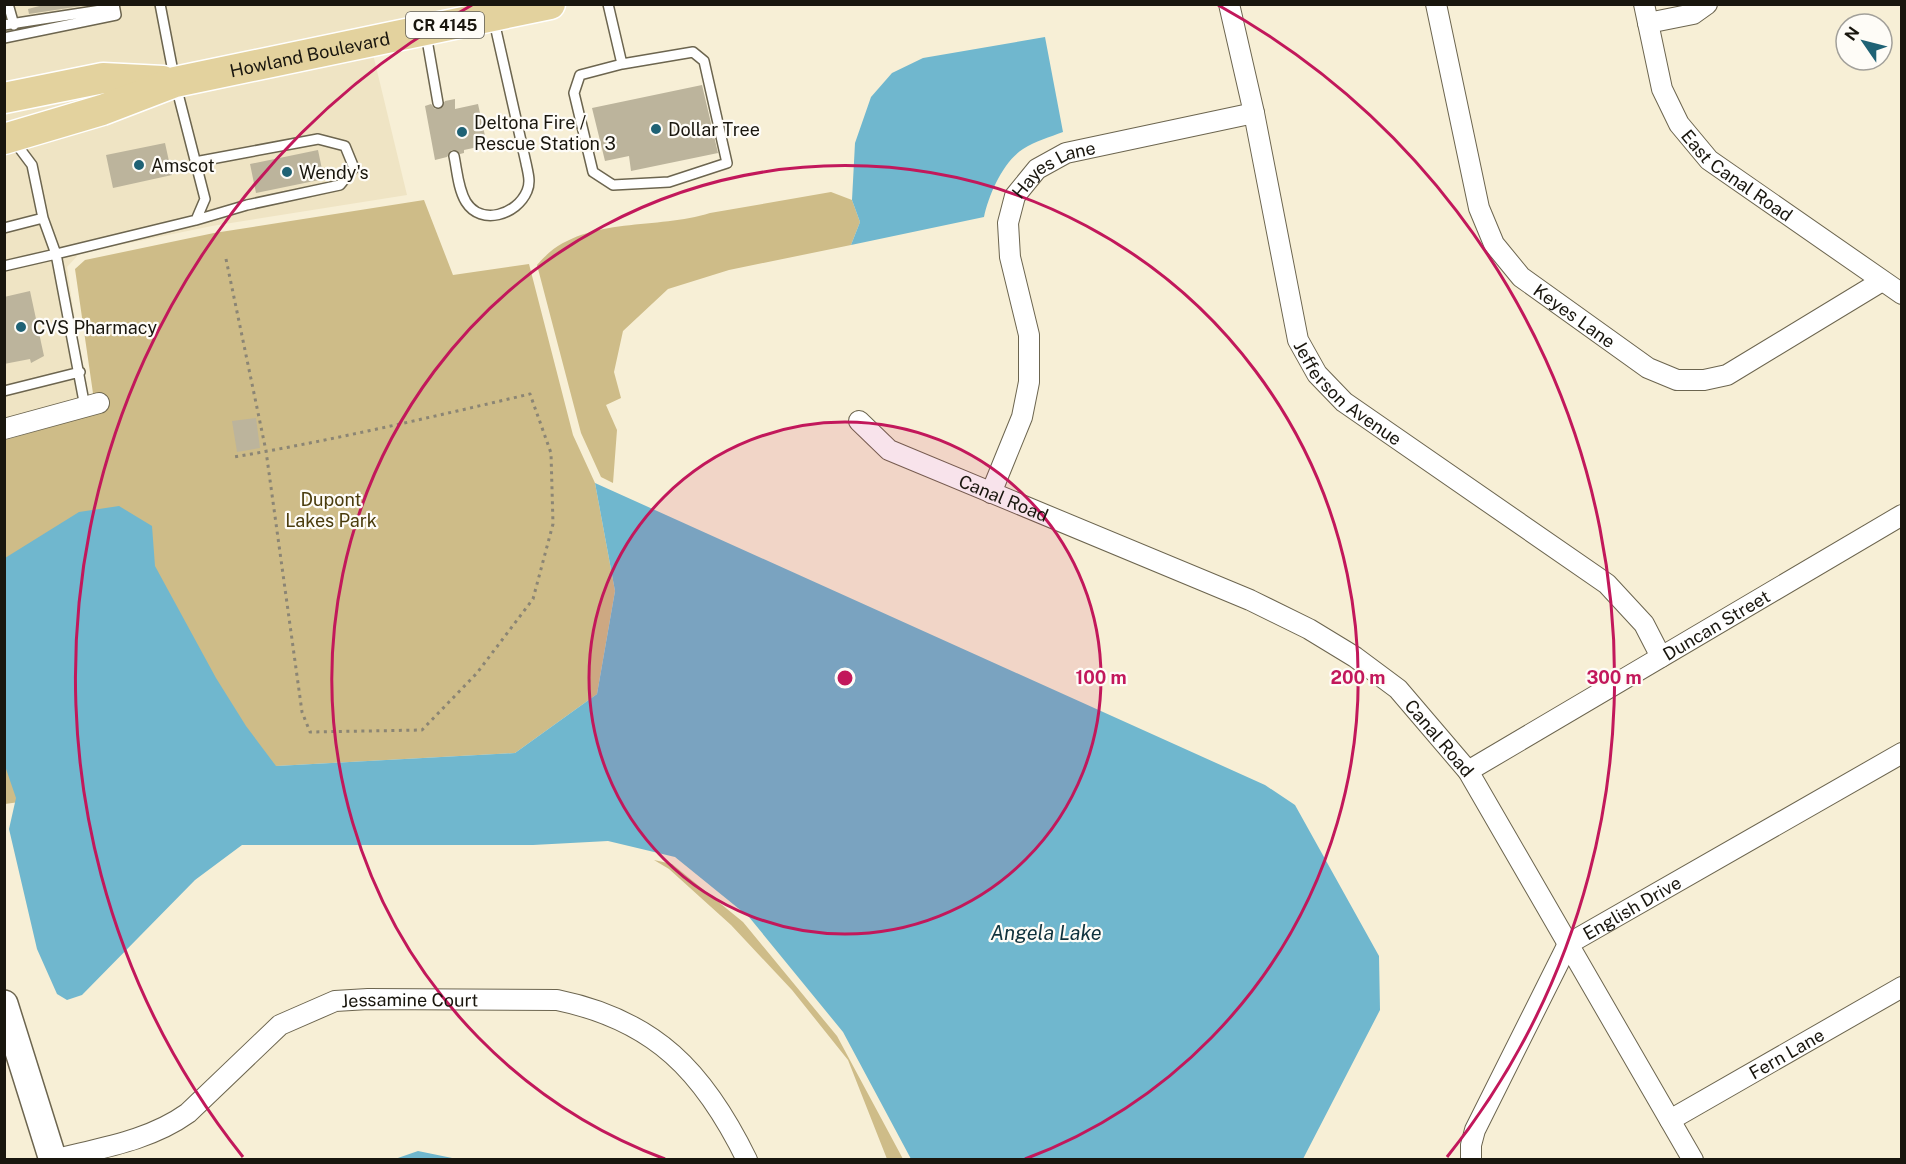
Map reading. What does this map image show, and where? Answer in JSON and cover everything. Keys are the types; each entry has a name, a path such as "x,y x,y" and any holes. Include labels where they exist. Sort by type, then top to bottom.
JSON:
{"main road":[{"name":"Howland Boulevard","path":"7,138 102,110 175,82 425,28 550,4"},
{"name":"Howland Boulevard","path":"4,98 104,78 175,82"}],"street":[{"name":"Jefferson Avenue","path":"1229,4 1254,113 1298,340 1317,374 1344,402 1607,584 1644,624 1661,657"},
{"name":"Keyes Lane","path":"1436,4 1479,208 1494,244 1521,277 1648,368 1677,380 1704,380 1727,375 1882,281"},
{"path":"1646,14 1693,14 1707,4"},
{"name":"East Canal Road","path":"1646,14 1662,89 1679,124 1709,160 1902,294"},
{"name":"Hayes Lane","path":"991,493 1022,417 1029,382 1029,335 1010,257 1008,223 1015,196 1037,169 1066,153 1254,113"},
{"path":"4,429 92,405"},
{"name":"Canal Road","path":"858,421 889,450 1251,600 1309,629 1355,657 1398,689 1468,771 1693,1160"},
{"name":"Duncan Street","path":"1468,771 1902,515"},
{"name":"English Drive","path":"1471,1160 1471,1145 1475,1130 1568,944 1902,753"},
{"name":"Fern Lane","path":"1670,1120 1902,987"},
{"name":"Jessamine Court","path":"53,1160 142,1137 172,1125 188,1113 279,1024 334,1001 368,999 557,1000 580,1005 631,1024 676,1055 725,1115 747,1160"},
{"path":"4,1004 11,1051 53,1160"}],"lane":[{"path":"4,38 116,15 114,6 9,25 8,4"},
{"path":"160,4 175,82 205,200 196,220"},
{"path":"608,4 622,64"},
{"path":"454,156 462,194 466,203 476,212 488,216 502,214 518,205 527,192 529,180 526,163 492,15"},
{"path":"425,28 438,103"},
{"path":"693,52 704,61 727,163 669,182 613,185 593,172 574,93 580,75 622,64 693,52"},
{"path":"7,138 32,165 44,218 56,254 80,372 92,405"},
{"path":"4,266 196,220 247,205 340,185 354,168 345,146 318,139 195,162"},
{"path":"4,228 44,218"},
{"path":"4,391 80,372"}],"path":[{"path":"226,259 266,452 302,712 310,732 422,730 477,672 533,599 553,524 551,453 530,394 352,436 266,452 234,457"}],"shaded area":[{"path":"5,5 500,5 180,71 5,89"},
{"path":"372,50 407,195 212,226 80,253 67,267 86,397 5,419 5,148 177,91"},
{"path":"131,88 5,129 5,108"}],"green space":[{"path":"831,192 852,200 860,222 851,245 729,270 668,289 623,331 614,372 621,398 606,405 617,430 613,483 601,477 581,433 537,265 554,249 574,238 595,231 665,222"},
{"name":"Dupont Lakes Park","path":"424,200 453,275 529,264 573,435 595,483 615,591 597,694 515,753 276,766 5,804 5,440 96,414 75,269 85,260 214,233"},
{"path":"654,860 672,864 743,922 837,1036 903,1159 887,1159 848,1060 792,990 731,925 669,869"}],"water":[{"path":"1045,37 1063,132 1023,149 1009,162 989,198 984,217 851,245 860,222 852,200 855,143 871,97 892,73 923,58"},
{"name":"Angela Lake","path":"595,483 1265,785 1295,805 1379,956 1380,1010 1303,1159 911,1159 843,1032 749,917 675,857 608,841 533,845 242,845 195,880 82,995 67,1000 57,994 37,949 9,829 16,798 4,763 5,558 79,512 119,506 152,526 155,566 216,678 246,726 276,766 515,753 597,694 615,591"},
{"path":"418,1151 457,1159 395,1159"}],"building":[{"path":"47,4 81,4 81,6 29,14 28,9"},
{"name":"Dollar Tree","path":"702,85 718,153 631,171 629,156 605,161 592,108"},
{"path":"455,99 455,109 478,104 487,145 464,150 464,153 460,154 452,150 447,157 435,160 425,106 431,104 435,109 440,109 445,101"},
{"name":"Amscot","path":"165,143 172,175 113,188 106,155"},
{"name":"Wendy's","path":"318,150 324,179 256,193 250,164"},
{"name":"CVS Pharmacy","path":"30,291 44,356 31,363 30,359 4,364 4,297"},
{"path":"256,418 260,448 237,452 232,421"}],"place":[{"name":"Dollar Tree","path":"656,129"},
{"name":"Deltona Fire / Rescue Station 3","path":"462,132"},
{"name":"Amscot","path":"139,165"},
{"name":"Wendy's","path":"287,172"},
{"name":"CVS Pharmacy","path":"21,327"}]}
